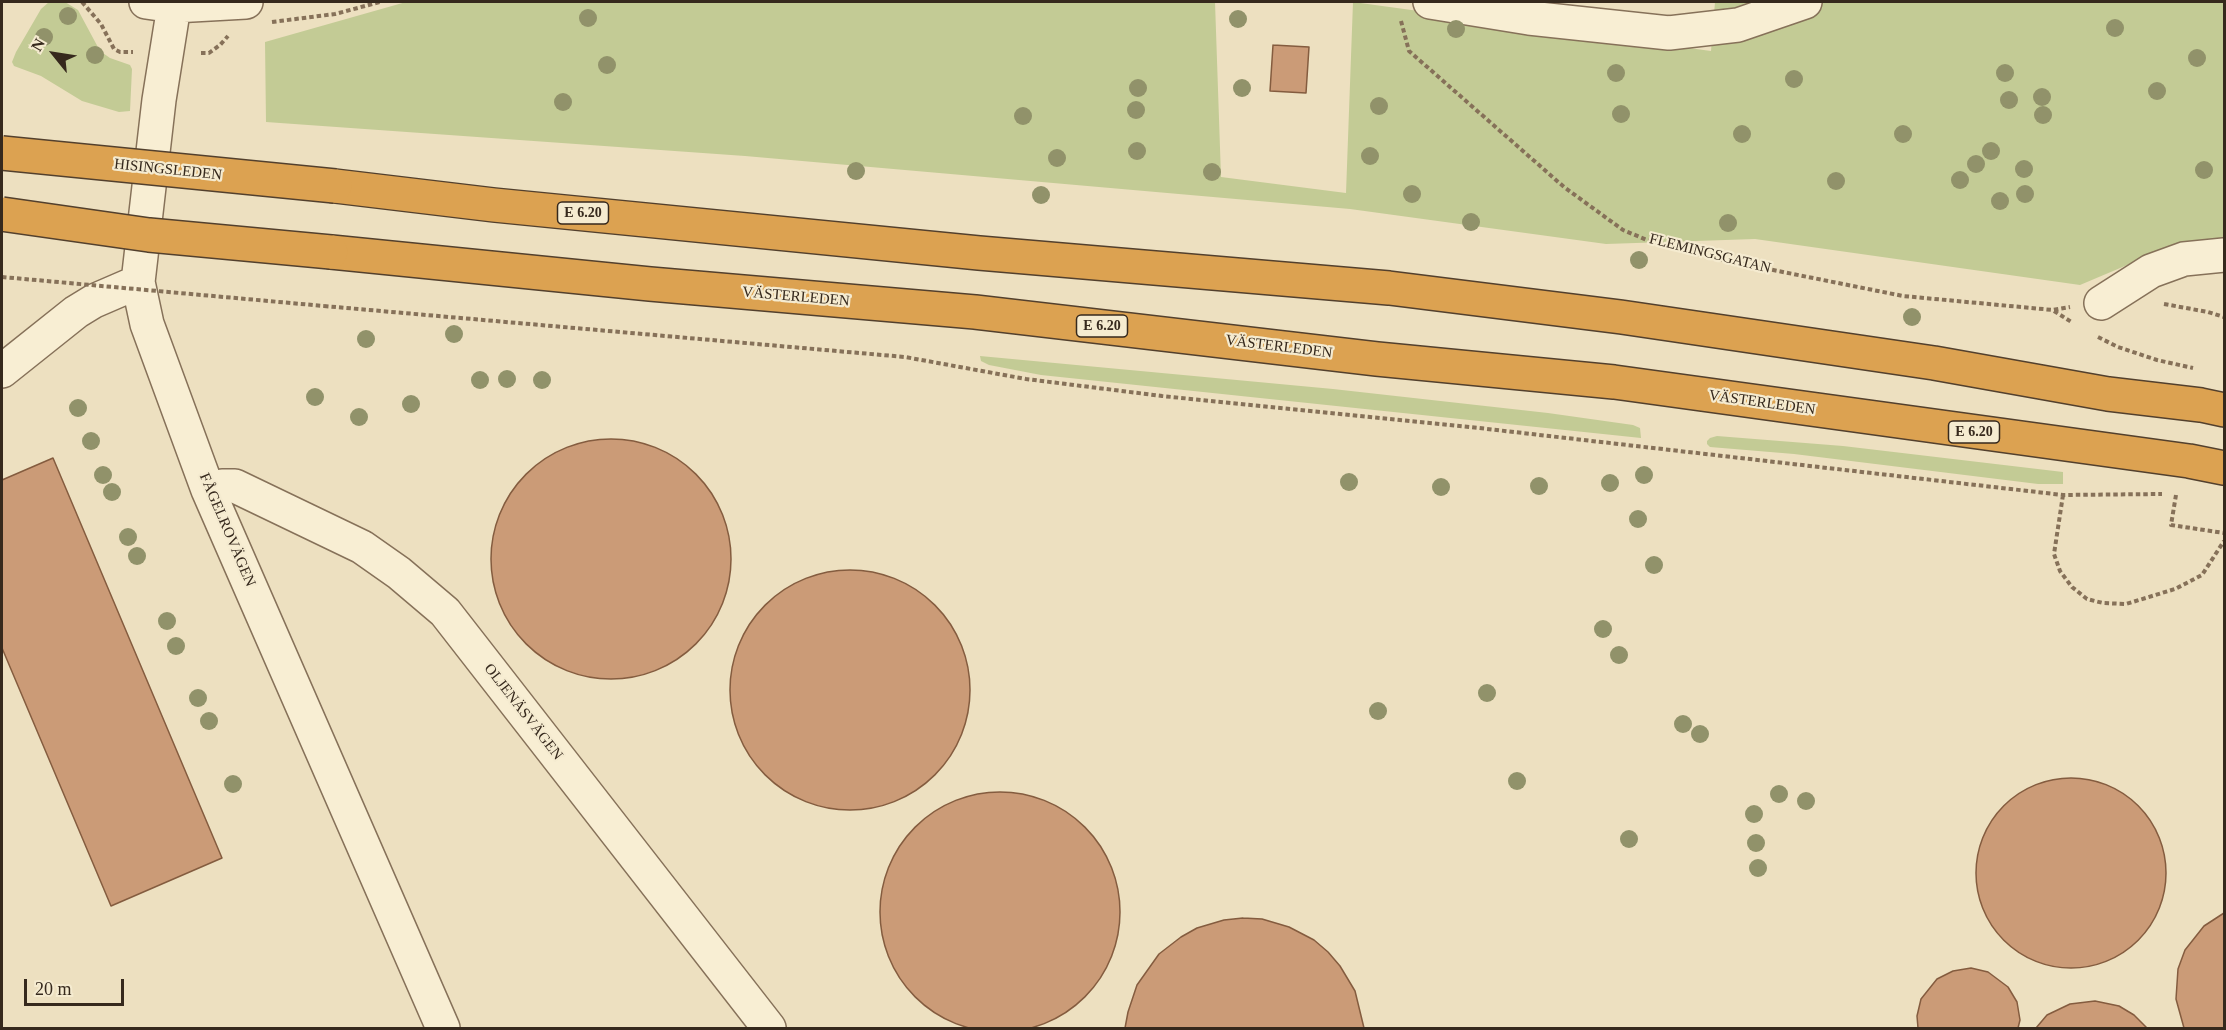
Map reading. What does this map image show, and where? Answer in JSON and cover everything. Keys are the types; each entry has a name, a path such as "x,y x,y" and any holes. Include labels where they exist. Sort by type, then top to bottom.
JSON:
{"highway":[{"name":"HISINGSLEDEN","path":"2,153 979,253 1401,290 1621,317 1934,363 2108,394 2213,407"},
{"name":"VÄSTERLEDEN","path":"2,214 149,235 650,284 975,312 1377,359 1614,382 2189,461 2224,468"}],"street":[{"path":"160,4 246,2"},
{"path":"1430,2 1529,18 1669,33 1738,25 1805,2"},
{"name":"FÅGELROVÄGEN","path":"160,4 159,100 138,282 147,324 208,490 443,1029"},
{"path":"2096,318 2151,271 2184,260 2224,255"},
{"path":"2,371 76,312 94,301 138,282"},
{"name":"OLJENÄSVÄGEN","path":"208,490 222,486 235,486 362,547 399,573 445,612 769,1029"}],"path":[{"name":"FLEMINGSGATAN","path":"1398,11 1409,51 1564,187 1623,230 1647,240 1708,256 1903,296 2053,310 2082,329"},
{"path":"2,277 905,357 1026,379 1162,396 1479,428 2063,495 2184,495"},
{"path":"2096,318 2118,346 2157,360 2197,368"},
{"path":"2063,495 2054,554 2060,571 2072,587 2087,599 2103,603 2126,604 2175,588 2202,575 2224,541"},
{"path":"2176,495 2172,525 2224,534"}],"green space":[{"path":"49,2 65,2 78,10 100,51 110,58 130,65 132,69 130,111 119,112 82,101 41,76 14,66 12,62 16,52 41,9"},
{"path":"406,2 1215,2 1221,177 1346,193 1353,2 1711,51 1715,2 2224,2 2224,241 2184,241 2080,285 1755,239 1606,244 1350,209 745,156 266,122 265,42"},
{"path":"980,356 1333,389 1548,413 1633,425 1640,428 1641,438 1041,375 989,365 981,361"},
{"path":"1717,436 1843,446 2063,472 2063,484 2038,484 1794,454 1710,447 1707,441"}],"building":[{"path":"1273,45 1309,47 1306,93 1270,91"},
{"path":"611,439 646,444 657,448 677,459 696,474 711,493 722,513 726,524 731,559 726,594 722,605 711,625 696,644 677,659 657,670 646,674 611,679 576,674 565,670 545,659 526,644 511,625 500,605 496,594 491,559 496,524 500,513 511,493 526,474 545,459 565,448 576,444"},
{"path":"53,458 222,858 111,906 2,648 2,480"},
{"path":"850,570 873,572 896,579 917,590 935,605 950,623 961,644 968,667 970,690 968,713 961,736 950,757 935,775 917,790 896,801 873,808 850,810 827,808 804,801 783,790 765,775 750,757 739,736 732,713 730,690 732,667 739,644 750,623 765,605 783,590 804,579 827,572"},
{"path":"2071,778 2089,780 2107,786 2124,794 2138,806 2150,820 2158,837 2164,855 2166,873 2164,891 2158,909 2150,926 2138,940 2124,952 2107,960 2089,966 2071,968 2053,966 2035,960 2018,952 2004,940 1992,926 1984,909 1978,891 1976,873 1978,855 1984,837 1992,820 2004,806 2018,794 2035,786 2053,780"},
{"path":"1000,792 1023,795 1046,802 1085,827 1110,866 1117,889 1120,912 1117,935 1110,958 1085,997 1046,1022 1023,1029 1000,1032 977,1029 954,1022 915,997 890,958 883,935 880,912 883,889 890,866 915,827 954,802 977,795"},
{"path":"2224,913 2224,1028 2184,1028 2176,999 2178,969 2185,950 2204,926"},
{"path":"1262,919 1289,927 1314,940 1328,952 1340,966 1355,991 1364,1028 1125,1028 1137,985 1159,954 1197,928 1224,920"},
{"path":"1971,968 1988,972 2008,987 2017,1002 2020,1020 2018,1028 1918,1028 1917,1016 1921,999 1937,979 1953,971"},
{"path":"2095,1001 2119,1006 2134,1015 2147,1028 2036,1028 2047,1015 2070,1004"}]}
